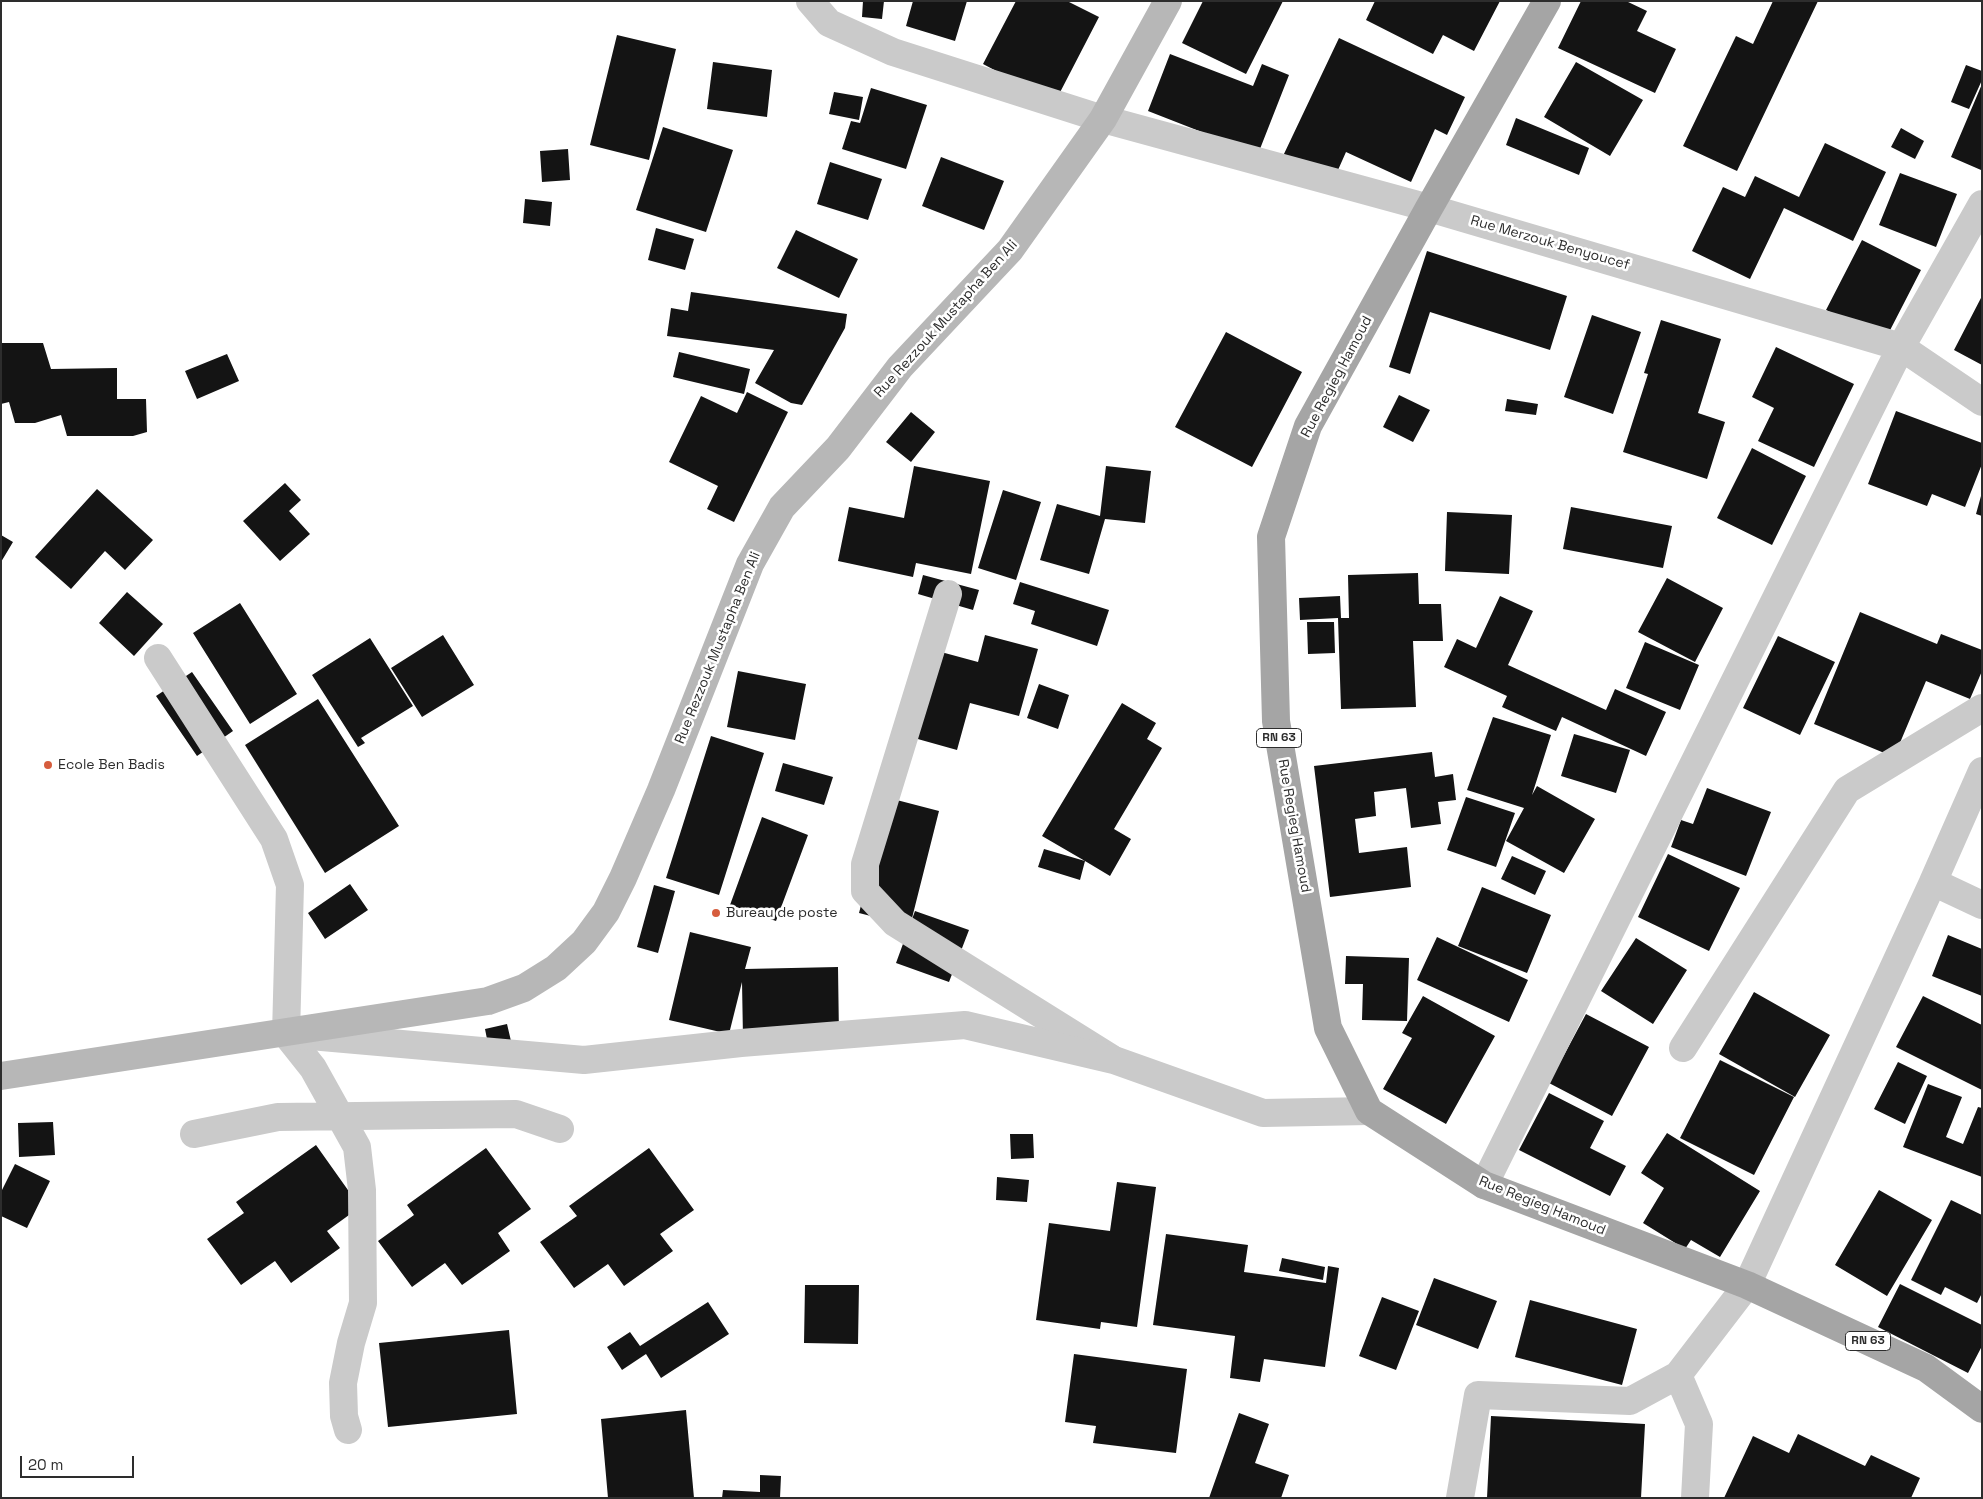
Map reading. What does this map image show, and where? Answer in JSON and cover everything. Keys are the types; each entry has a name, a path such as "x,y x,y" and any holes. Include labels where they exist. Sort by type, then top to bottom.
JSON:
{"main road":[{"name":"Rue Rezzouk Mustapha Ben Ali","path":"1,1076 286,1034 488,1001 524,988 556,968 584,942 606,912 623,878 661,790 750,564 782,507 838,448 900,367 1010,250 1103,119 1168,1"},
{"name":"Rue Regieg Hamoud","path":"1547,1 1428,208 1308,426 1271,537 1276,721 1328,1028 1369,1111 1484,1185 1747,1286"},
{"name":"RN 63","path":"1747,1286 1926,1368 1982,1409"}],"street":[{"name":"Rue Merzouk Benyoucef","path":"810,1 829,23 893,52 1103,119 1428,208 1902,347 1982,402"},
{"path":"1484,1185 1902,347 1982,204"},
{"path":"948,594 865,864 865,891 895,923 1114,1060"},
{"path":"158,658 274,839 290,885 286,1034 313,1068 357,1147 362,1190 363,1303 351,1342 343,1383 344,1416 348,1430"},
{"path":"1683,1048 1847,790 1982,708"},
{"path":"1460,1498 1478,1395 1630,1402 1678,1376 1747,1286 1933,882 1982,770"},
{"path":"1933,882 1982,906"},
{"path":"286,1034 584,1060 741,1043 965,1025 1114,1060 1263,1113 1369,1111"},
{"path":"194,1134 278,1117 516,1114 560,1129"},
{"path":"1678,1376 1699,1424 1695,1498"}],"building":[{"path":"863,1 884,1 882,19 862,17"},
{"path":"913,1 967,1 955,41 906,26"},
{"path":"1016,1 1067,1 1099,17 1055,102 983,64"},
{"path":"1203,1 1283,1 1246,74 1182,43"},
{"path":"1375,1 1500,1 1474,51 1443,35 1433,54 1366,20"},
{"path":"1581,1 1626,1 1647,11 1637,31 1676,49 1655,93 1558,48"},
{"path":"1773,1 1818,1 1737,171 1683,146 1736,36 1753,44"},
{"path":"617,35 676,49 649,160 590,145"},
{"path":"1339,38 1465,97 1447,135 1435,129 1411,182 1346,152 1334,179 1283,156"},
{"path":"1170,54 1253,86 1262,64 1289,75 1258,154 1148,111"},
{"path":"713,62 772,70 767,117 707,109"},
{"path":"1576,62 1643,100 1610,156 1544,117"},
{"path":"1966,65 1982,71 1982,80 1969,109 1951,102"},
{"path":"1982,84 1982,169 1981,170 1951,157"},
{"path":"871,88 927,105 906,169 842,149 851,121 860,123"},
{"path":"834,92 863,97 859,120 829,114"},
{"path":"1516,118 1589,148 1579,175 1506,145"},
{"path":"663,127 733,150 706,232 636,210"},
{"path":"1901,128 1924,141 1915,159 1891,147"},
{"path":"1825,143 1886,172 1853,241 1784,208 1750,279 1692,251 1723,187 1745,197 1755,176 1799,197"},
{"path":"568,149 570,180 542,182 540,151"},
{"path":"941,157 1004,181 984,230 922,206"},
{"path":"830,162 882,179 868,220 817,204"},
{"path":"1900,173 1957,194 1936,247 1879,225"},
{"path":"525,199 552,202 550,226 523,223"},
{"path":"656,228 694,239 685,270 648,260"},
{"path":"796,230 858,259 839,298 777,268"},
{"path":"1862,240 1921,270 1885,340 1826,310"},
{"path":"1427,251 1567,296 1550,350 1430,312 1410,374 1389,367"},
{"path":"691,292 847,314 845,328 802,405 791,403 755,383 774,350 667,336 671,308 688,311"},
{"path":"1982,296 1982,365 1954,350"},
{"path":"1592,315 1641,332 1613,414 1564,397"},
{"path":"1661,320 1721,339 1698,413 1725,422 1707,479 1623,452 1648,374 1644,373"},
{"path":"1226,332 1302,372 1252,467 1175,427"},
{"path":"1,343 43,343 51,369 117,368 117,399 146,399 147,432 133,436 67,436 61,415 35,423 15,423 9,402 1,404"},
{"path":"1776,347 1854,384 1814,467 1758,441 1774,408 1752,397"},
{"path":"679,352 750,369 744,394 673,377"},
{"path":"227,354 239,381 197,399 185,371"},
{"path":"747,392 788,412 734,522 707,509 718,486 669,462 701,396 737,413"},
{"path":"1399,395 1430,410 1413,442 1383,427"},
{"path":"1507,399 1538,404 1536,415 1505,411"},
{"path":"1896,411 1982,443 1982,464 1965,507 1932,494 1927,506 1868,484"},
{"path":"911,412 935,432 911,462 886,442"},
{"path":"1752,448 1806,476 1772,545 1717,518"},
{"path":"914,466 990,481 971,574 916,563 913,577 838,561 849,507 904,518"},
{"path":"1106,466 1151,471 1145,523 1105,519 1089,574 1040,560 1057,504 1100,516"},
{"path":"285,483 301,500 289,511 310,534 280,561 243,521"},
{"path":"97,489 153,540 125,570 105,551 71,589 35,557"},
{"path":"1003,490 1041,502 1016,580 978,568"},
{"path":"1982,497 1982,516 1976,514"},
{"path":"1571,507 1672,526 1663,568 1563,549"},
{"path":"1447,512 1512,515 1509,574 1445,571"},
{"path":"1,535 13,542 1,562"},
{"path":"1418,573 1419,604 1441,604 1443,641 1413,641 1416,707 1341,709 1338,618 1300,620 1299,598 1340,596 1341,618 1349,618 1348,575"},
{"path":"923,575 979,590 973,610 918,594"},
{"path":"1667,578 1723,608 1695,662 1638,632"},
{"path":"1020,582 1109,610 1097,646 1031,624 1035,611 1013,604"},
{"path":"127,592 163,624 134,656 99,623"},
{"path":"1500,596 1533,611 1508,665 1606,710 1615,689 1666,712 1646,756 1562,717 1556,731 1502,707 1507,696 1444,667 1457,639 1476,648"},
{"path":"240,603 297,694 250,724 193,633"},
{"path":"1860,612 1937,644 1941,634 1982,650 1982,671 1970,699 1926,681 1894,757 1814,724"},
{"path":"1307,622 1334,622 1335,653 1308,654"},
{"path":"443,635 474,685 422,717 391,668"},
{"path":"985,635 1038,649 1019,716 970,703 957,750 907,736 930,649 978,662"},
{"path":"1778,636 1835,662 1800,735 1743,708"},
{"path":"370,638 413,706 361,738 365,743 358,747 312,675"},
{"path":"1645,642 1699,665 1680,710 1626,688"},
{"path":"738,671 806,684 795,740 727,727"},
{"path":"192,672 233,731 197,756 156,696"},
{"path":"1039,684 1069,695 1058,729 1027,718"},
{"path":"318,699 399,826 325,873 245,745"},
{"path":"1122,703 1156,723 1147,739 1162,748 1114,829 1131,839 1110,876 1042,836"},
{"path":"1493,717 1551,735 1532,795 1537,786 1595,819 1564,873 1506,841 1524,808 1467,790"},
{"path":"1574,734 1630,750 1616,793 1561,776"},
{"path":"711,736 764,753 719,895 666,878"},
{"path":"1432,752 1435,777 1453,774 1456,800 1438,802 1441,824 1411,828 1406,788 1374,792 1376,816 1355,819 1359,853 1407,847 1411,887 1330,897 1314,766"},
{"path":"783,763 833,777 824,805 775,791"},
{"path":"1707,788 1771,812 1746,876 1671,847 1681,820 1693,824"},
{"path":"1466,797 1515,813 1496,867 1447,850"},
{"path":"889,798 939,811 910,926 859,913"},
{"path":"762,817 808,835 776,921 730,905"},
{"path":"1044,849 1085,861 1080,880 1038,867"},
{"path":"1668,854 1740,888 1709,951 1638,917"},
{"path":"1512,856 1546,871 1535,895 1501,879"},
{"path":"350,884 368,910 325,939 308,913"},
{"path":"654,885 675,891 658,953 637,947"},
{"path":"1482,887 1551,915 1527,973 1458,946"},
{"path":"915,911 969,930 949,982 896,963"},
{"path":"690,932 751,947 745,969 838,967 839,1037 743,1038 742,982 729,1034 669,1020"},
{"path":"1948,935 1982,949 1982,996 1932,976"},
{"path":"1437,937 1528,980 1509,1022 1417,980"},
{"path":"1636,938 1687,970 1653,1024 1601,991"},
{"path":"1346,956 1409,958 1407,1021 1362,1020 1363,984 1345,984"},
{"path":"1754,992 1830,1035 1795,1097 1719,1054"},
{"path":"1423,996 1495,1036 1446,1124 1383,1089 1412,1038 1402,1033"},
{"path":"1923,996 1982,1025 1982,1090 1896,1047"},
{"path":"1586,1014 1649,1047 1612,1116 1549,1083"},
{"path":"507,1024 515,1058 492,1064 485,1029"},
{"path":"1720,1060 1794,1097 1754,1175 1680,1138"},
{"path":"1898,1062 1927,1076 1905,1124 1874,1109"},
{"path":"1928,1084 1962,1097 1946,1137 1963,1144 1978,1107 1982,1108 1982,1177 1903,1147"},
{"path":"1549,1093 1604,1121 1590,1148 1626,1166 1610,1196 1519,1150"},
{"path":"53,1122 55,1155 19,1157 18,1123"},
{"path":"1667,1133 1760,1191 1720,1257 1691,1240 1685,1249 1643,1223 1664,1188 1641,1173"},
{"path":"1010,1134 1033,1134 1034,1158 1011,1159"},
{"path":"316,1145 360,1207 327,1231 340,1248 291,1283 275,1261 241,1285 207,1239 244,1213 236,1202"},
{"path":"486,1148 531,1209 498,1233 510,1251 462,1285 445,1263 412,1287 378,1241 414,1215 407,1205"},
{"path":"649,1148 694,1210 660,1234 673,1251 624,1286 608,1264 574,1288 540,1242 577,1216 569,1206"},
{"path":"15,1164 50,1181 27,1228 1,1216 1,1192"},
{"path":"997,1177 1029,1180 1027,1202 996,1200"},
{"path":"1117,1182 1156,1187 1137,1327 1101,1322 1100,1329 1036,1320 1049,1223 1110,1231"},
{"path":"1879,1190 1932,1220 1887,1296 1835,1265"},
{"path":"1951,1200 1982,1215 1982,1293 1977,1303 1945,1287 1941,1295 1911,1280"},
{"path":"1166,1234 1248,1245 1244,1272 1326,1283 1328,1266 1339,1268 1325,1367 1264,1359 1260,1382 1230,1378 1235,1336 1153,1325"},
{"path":"1282,1258 1325,1267 1323,1280 1279,1271"},
{"path":"1434,1278 1497,1301 1478,1349 1416,1325"},
{"path":"1900,1284 1982,1325 1982,1346 1968,1373 1878,1327"},
{"path":"805,1285 859,1285 858,1344 804,1343"},
{"path":"1382,1297 1419,1311 1396,1370 1359,1356"},
{"path":"1530,1300 1637,1329 1622,1385 1515,1357"},
{"path":"708,1302 729,1334 661,1378 646,1354 622,1370 607,1347 630,1332 640,1346"},
{"path":"509,1330 517,1414 388,1427 379,1343"},
{"path":"1074,1354 1187,1369 1176,1453 1093,1443 1096,1426 1065,1422"},
{"path":"686,1410 694,1498 608,1498 601,1419"},
{"path":"1239,1413 1269,1424 1255,1463 1289,1475 1281,1498 1209,1498"},
{"path":"1491,1416 1645,1424 1641,1498 1487,1498"},
{"path":"1798,1434 1865,1466 1871,1455 1920,1478 1911,1498 1724,1498 1753,1436 1789,1453"},
{"path":"760,1475 781,1476 780,1498 722,1498 723,1490 760,1492"}],"place":[{"name":"Ecole Ben Badis","path":"48,765"},
{"name":"Bureau de poste","path":"716,913"}]}
